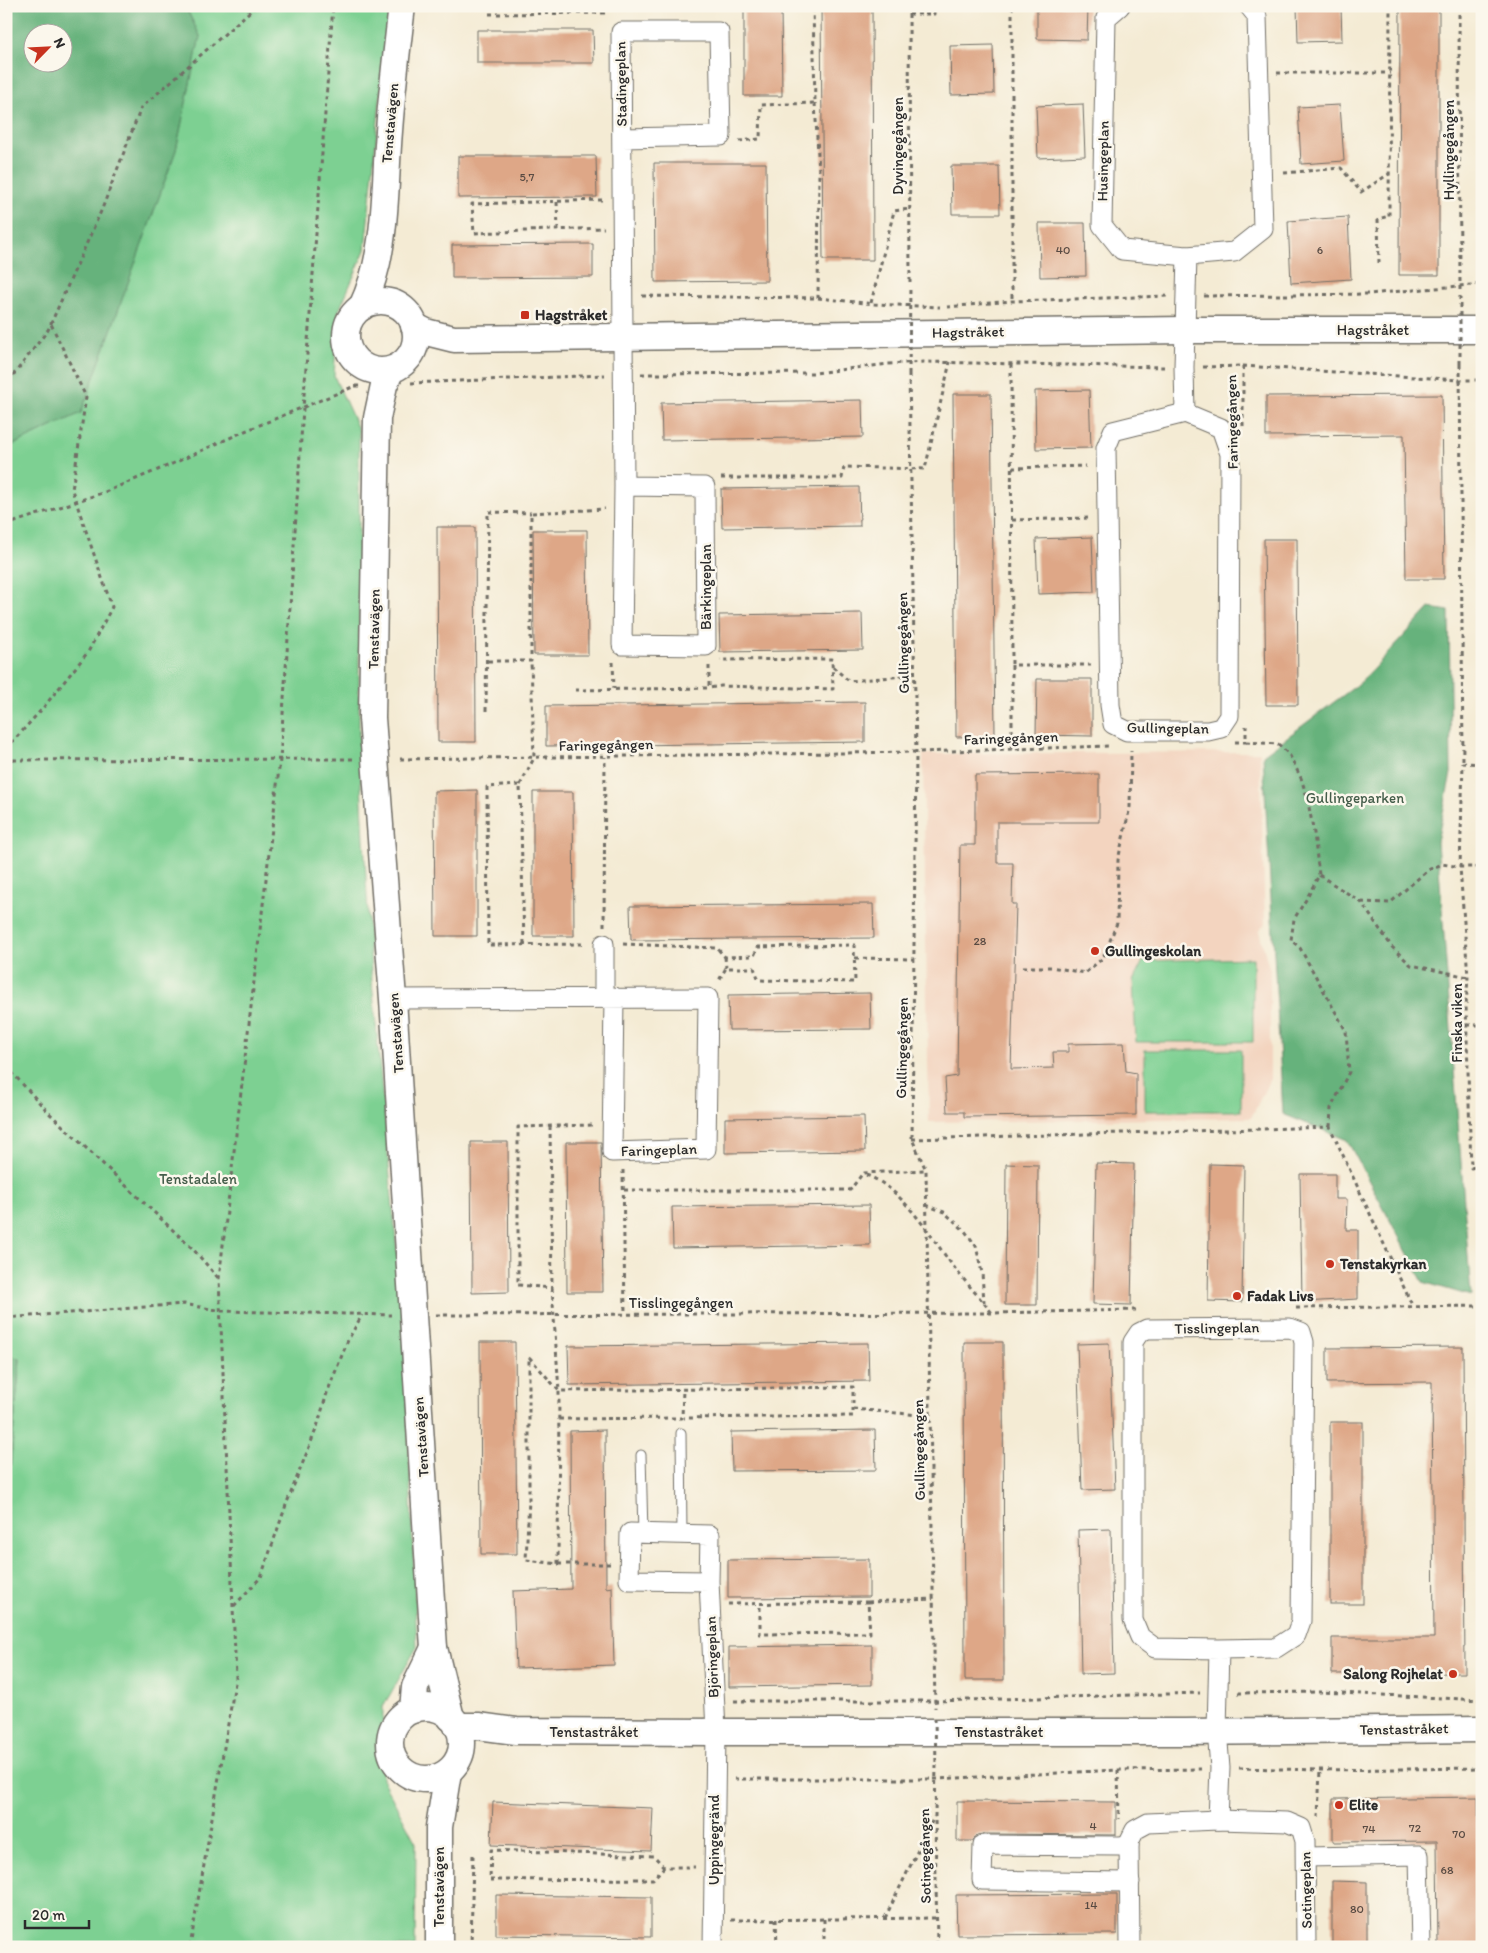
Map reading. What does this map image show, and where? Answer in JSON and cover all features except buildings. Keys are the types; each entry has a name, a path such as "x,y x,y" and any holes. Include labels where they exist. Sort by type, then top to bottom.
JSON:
{"street":[{"name":"Tenstavägen","path":"362,307 370,290 382,241 389,131 402,6"},
{"name":"Husingeplan","path":"1120,6 1106,18 1102,225 1122,250 1187,256 1234,252 1263,229 1257,16 1248,6"},
{"name":"Stadingeplan","path":"622,138 721,136 719,32 621,32 622,336"},
{"name":"Tenstavägen","path":"382,241 392,304"},
{"path":"1185,413 1184,367 1187,256"},
{"path":"382,302 392,304 402,308 409,316 414,326 416,337 414,348 382,372 349,349 346,332 354,314 362,307 382,302"},
{"name":"Hagstråket","path":"414,326 426,332 454,339 1185,330 1482,330"},
{"name":"Bärkingeplan","path":"622,336 624,486 622,645 708,653 706,487"},
{"name":"Hagstråket","path":"382,372 454,339"},
{"name":"Tenstavägen","path":"382,372 377,418 372,718 394,999 434,1648 454,1722"},
{"name":"Gullingeplan","path":"1185,413 1221,428 1230,454 1229,716 1221,728 1208,731 1132,738 1127,731 1113,724 1110,705 1106,448 1113,431 1185,413"},
{"path":"624,486 706,487"},
{"name":"Faringeplan","path":"604,944 609,997 613,1124 612,1152 706,1149 708,998"},
{"path":"394,999 708,998"},
{"name":"Tisslingeplan","path":"1290,1328 1301,1332 1304,1342 1301,1621 1296,1635 1276,1648 1219,1649 1155,1648 1140,1637 1133,1620 1133,1342 1138,1333 1147,1329 1290,1328"},
{"path":"643,1534 630,1533 629,1580 709,1581"},
{"name":"Björingeplan","path":"643,1534 710,1535 709,1581 716,1732"},
{"name":"Tenstavägen","path":"413,1710 415,1687 434,1648"},
{"path":"1218,1820 1220,1768 1217,1730 1219,1649"},
{"path":"423,1707 433,1708 443,1712 454,1722 461,1741 454,1764 430,1779 412,1776 397,1764 392,1755 390,1744 396,1723 403,1715 423,1707"},
{"name":"Tenstastråket","path":"454,1722 516,1731 1482,1729"},
{"name":"Tenstastråket","path":"454,1764 516,1731"},
{"name":"Uppingegränd","path":"713,1947 716,1732"},
{"name":"Tenstavägen","path":"439,1947 440,1828 454,1764"},
{"name":"Tenstavägen","path":"412,1776 440,1828"},
{"name":"Sotingeplan","path":"1129,1845 1135,1830 1148,1823 1218,1820 1288,1822 1301,1828 1306,1841 1306,1947"},
{"path":"1130,1882 982,1880 983,1845 1129,1845 1130,1882 1130,1947"},
{"path":"1306,1857 1419,1855 1421,1947"}],"lane":[{"path":"681,1433 682,1535"},
{"path":"641,1455 643,1534"}],"path":[{"path":"6,380 14,373 51,324 102,209 142,108 256,6"},
{"path":"190,1947 236,1677 220,1279 280,760 303,408 333,6"},
{"path":"489,6 490,14 605,12 605,6"},
{"path":"813,6 815,103 819,171 818,298"},
{"name":"Dyvingegången","path":"909,6 909,374"},
{"path":"909,14 934,14 934,6"},
{"path":"1012,6 1012,301"},
{"path":"1379,263 1378,219 1389,216 1390,6"},
{"name":"Hyllingegången","path":"1459,6 1463,764"},
{"path":"1259,73 1390,73"},
{"path":"735,142 760,139 760,105 815,103"},
{"path":"1284,173 1341,168 1361,192 1389,174"},
{"path":"622,200 472,204 474,233 622,228"},
{"path":"557,202 558,230"},
{"path":"871,304 894,211 910,209"},
{"path":"621,295 663,298 818,298 871,304 945,308 1012,301 1186,296 1274,297 1368,294 1482,284"},
{"path":"6,749 43,708 88,652 112,606 72,490 86,397 51,324"},
{"path":"6,525 76,501 172,464 245,431 355,386 382,372 815,373 888,364 950,362 1184,367 1243,366 1482,380"},
{"path":"706,487 707,478 842,478 844,467 925,469 950,362"},
{"path":"1012,364 1012,749"},
{"name":"Faringegången","path":"1243,366 1244,435"},
{"name":"Gullingegången","path":"909,374 916,752 912,1139 926,1170 936,1765"},
{"path":"1012,468 1107,466"},
{"path":"486,711 488,512 531,513 624,508"},
{"path":"524,944 520,785 534,758 531,661 531,513"},
{"path":"1012,520 1107,518"},
{"path":"574,690 709,688 721,686 833,689 832,659 708,653 709,688"},
{"path":"488,661 531,661"},
{"path":"1012,665 1109,665"},
{"path":"832,666 849,680 914,675"},
{"path":"1246,722 1246,742"},
{"path":"1023,967 1051,967 1085,973 1103,958 1117,923 1118,860 1130,807 1132,738"},
{"name":"Faringegången","path":"400,759 916,752 1012,749 1132,738"},
{"path":"1227,742 1278,744 1289,754 1301,778 1314,833 1319,875 1294,918 1291,940 1300,948 1346,1031 1349,1072 1331,1108 1330,1127 1412,1305"},
{"path":"604,944 605,757"},
{"path":"6,780 8,758 359,759"},
{"path":"1463,764 1482,764"},
{"name":"Finska viken","path":"1463,764 1460,867 1468,977 1467,1025 1471,1168 1482,1165"},
{"path":"520,785 487,787 488,945 604,944 717,948 725,958 726,968 708,998"},
{"path":"1361,902 1390,903 1428,870 1442,864 1460,867 1482,867"},
{"path":"1319,875 1361,902 1392,947 1411,965 1468,977"},
{"path":"725,958 754,956 758,947 854,945 855,982 759,980 754,968 726,968"},
{"path":"854,958 914,959"},
{"path":"1467,1025 1480,1025"},
{"path":"6,1066 49,1113 193,1249 220,1279"},
{"path":"552,1288 518,1285 518,1127 613,1124"},
{"path":"550,1126 552,1288 559,1391 558,1564"},
{"path":"912,1139 1330,1127"},
{"path":"623,1152 624,1314"},
{"path":"624,1190 850,1190 863,1174 926,1170"},
{"path":"863,1174 879,1179 926,1228 951,1264 993,1313"},
{"path":"926,1205 944,1212 965,1231 976,1246 982,1273 984,1302"},
{"path":"6,1318 184,1304 222,1311 394,1315"},
{"name":"Tisslingegången","path":"435,1315 928,1313"},
{"path":"234,1606 261,1577 289,1496 317,1427 327,1393 348,1340 362,1314"},
{"path":"559,1391 529,1356 529,1499 526,1560 558,1564 629,1564"},
{"path":"559,1391 852,1387 853,1416 559,1419"},
{"path":"681,1433 682,1389"},
{"path":"852,1409 930,1416"},
{"path":"710,1604 868,1602 933,1599"},
{"path":"760,1603 760,1634 870,1633 868,1602"},
{"path":"1232,1693 1321,1692 1482,1700"},
{"path":"733,1701 935,1701 1206,1693"},
{"name":"Sotingegången","path":"936,1765 937,1947"},
{"path":"714,1779 936,1778"},
{"path":"885,1918 935,1816"},
{"path":"664,1867 654,1856 491,1850 490,1880 652,1879 664,1867 714,1867"},
{"path":"471,1947 473,1855"},
{"path":"713,1920 937,1918"},
{"path":"776,1919 777,1947"},
{"path":"824,1919 824,1947"}],"shaded area":[{"name":"Gullingeskolan","path":"1260,752 1265,924 1259,931 1270,971 1270,1079 1251,1118 929,1122 923,754"}],"green space":[{"path":"6,6 185,6 200,36 176,150 81,413 6,448"},
{"name":"Tenstadalen","path":"185,6 393,6 381,91 365,250 338,313 334,376 359,431 359,746 371,971 404,1328 417,1647 383,1707 382,1779 416,1843 415,1947 6,1947 6,1515 20,1359 6,1354 6,448 81,413 176,150 200,36"},
{"name":"Gullingeparken","path":"1430,608 1449,611 1451,773 1437,842 1471,1296 1423,1282 1347,1140 1283,1114 1263,755 1361,682"},
{"path":"1253,958 1253,1042 1136,1042 1133,981 1143,961"},
{"path":"1145,1050 1241,1050 1241,1111 1145,1111"},
{"path":"6,1354 20,1359 6,1515"}],"place":[{"name":"Hagstråket","path":"525,315"},
{"name":"Gullingeskolan","path":"1095,951"},
{"name":"Tenstakyrkan","path":"1330,1264"},
{"name":"Fadak Livs","path":"1237,1296"},
{"name":"Salong Rojhelat","path":"1453,1674"},
{"name":"Elite","path":"1339,1805"}]}
